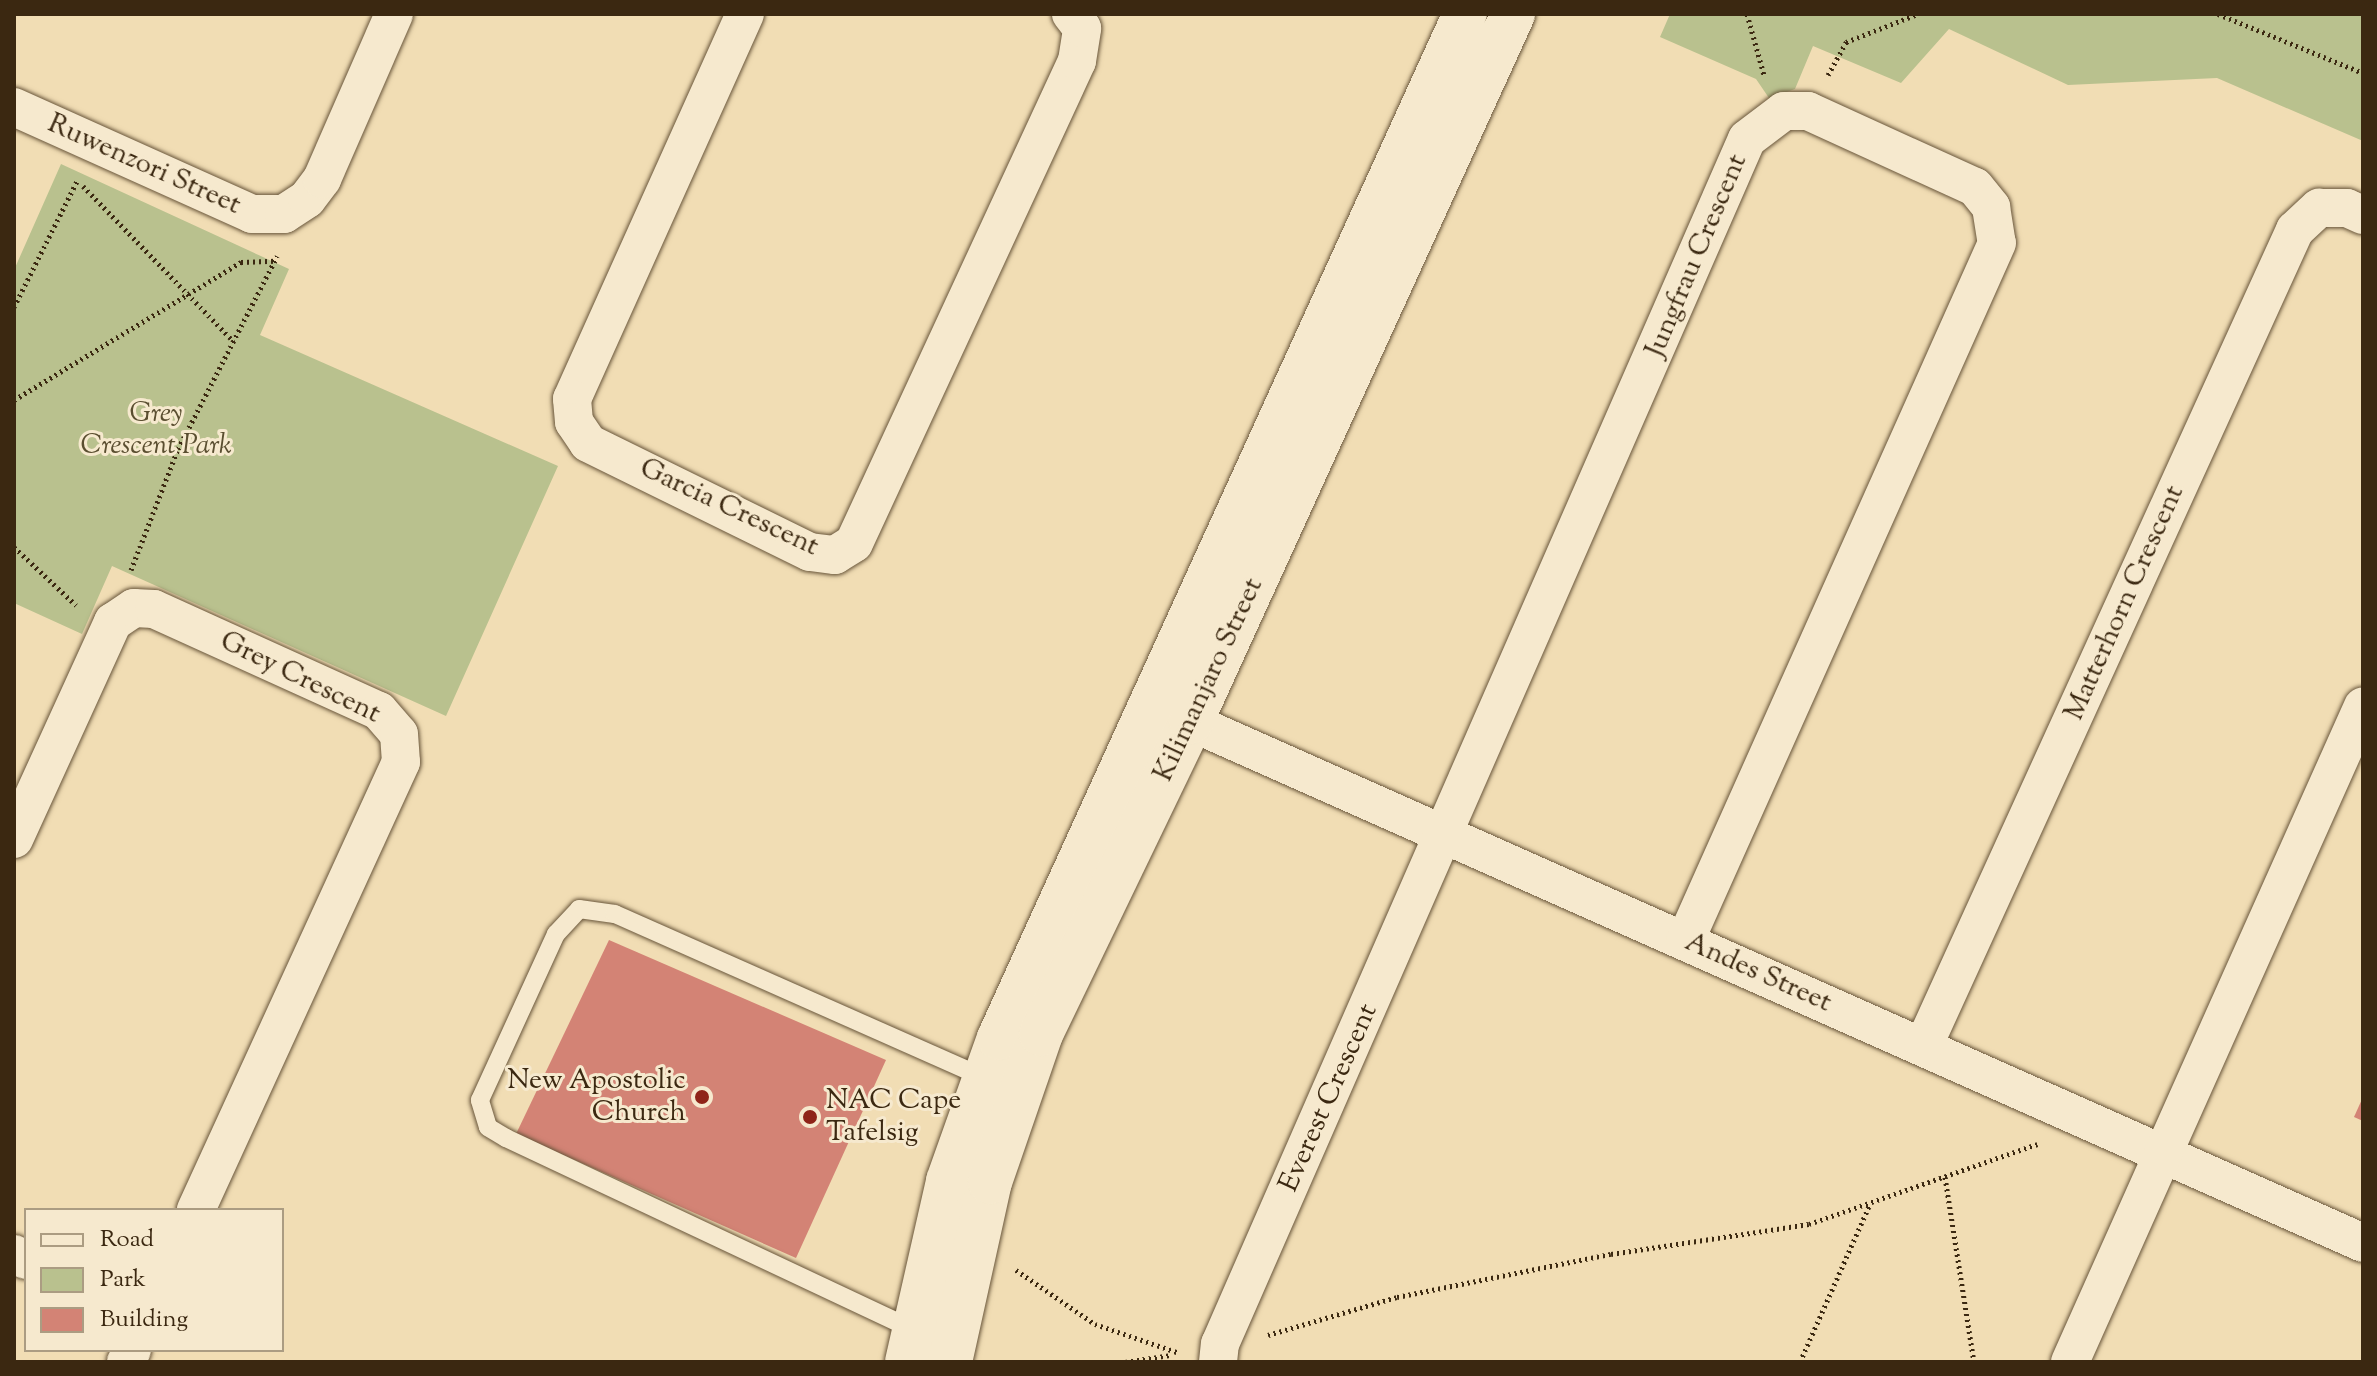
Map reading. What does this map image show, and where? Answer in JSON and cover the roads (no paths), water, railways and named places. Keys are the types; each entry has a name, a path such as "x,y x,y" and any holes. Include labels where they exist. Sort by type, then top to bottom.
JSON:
{"street":[{"name":"Ruwenzori Street","path":"14,107 252,214 284,214 307,199 322,179 394,14"},
{"name":"Garcia Crescent","path":"745,14 572,399 574,422 588,443 810,552 835,555 854,543 1077,61 1082,28 1071,14"},
{"name":"Kilimanjaro Street","path":"950,1362 975,1239 1022,1083 1172,713 1465,14"},
{"name":"Kilimanjaro Street","path":"910,1345 948,1181 985,1078 1172,713 1513,14"},
{"name":"Jungfrau Crescent","path":"1446,836 1747,139 1796,111 1975,187 1991,207 1997,243 1685,941"},
{"name":"Matterhorn Crescent","path":"1923,1047 2295,230 2319,208 2347,208 2363,215"},
{"name":"Grey Crescent","path":"14,839 107,633 123,613 154,609 379,711 394,726 402,748 395,775 197,1208"},
{"path":"2070,1362 2363,706"},
{"name":"Andes Street","path":"1172,713 2363,1243"},
{"name":"Everest Crescent","path":"1205,1356 1220,1344 1446,836"}],"lane":[{"path":"910,1345 506,1138 488,1127 480,1100 556,934 579,909 615,914 985,1078"}],"place":[{"name":"New Apostolic Church","path":"702,1097"},
{"name":"NAC Cape Tafelsig","path":"810,1117"}],"park label":[{"name":"Grey Crescent Park","path":"156,430"}]}
